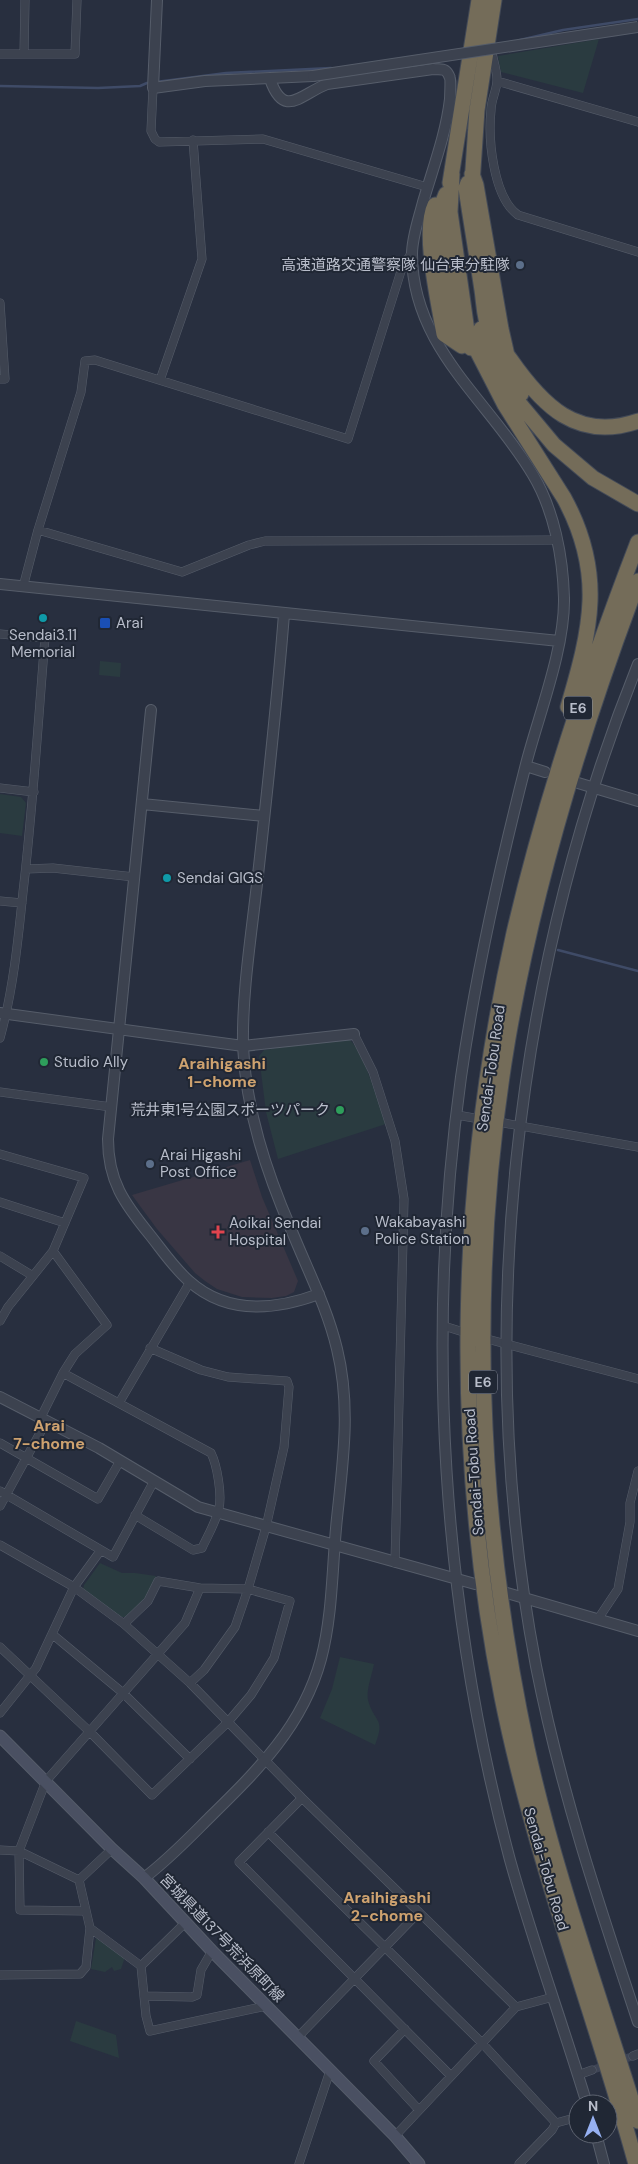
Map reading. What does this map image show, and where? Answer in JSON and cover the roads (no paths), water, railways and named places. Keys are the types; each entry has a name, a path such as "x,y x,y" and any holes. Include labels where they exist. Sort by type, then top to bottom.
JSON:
{"highway":[{"path":"479,0 452,174 444,212 462,332 482,359"},
{"path":"494,0 478,110 472,187 495,330 506,354"},
{"path":"452,174 462,209 485,330 555,481 573,513 584,544 591,582 587,636 548,780 528,878"},
{"path":"452,174 430,214 430,244 444,334 509,383 574,422 593,426 613,427 638,421"},
{"path":"472,174 466,188 485,330 482,359"},
{"path":"472,174 479,185 488,219 511,352 509,383"},
{"path":"507,328 506,354 509,383 528,415 554,445 593,478 638,504"},
{"path":"485,330 506,354"},
{"path":"444,334 482,359 509,383 546,426 579,457 638,496"},
{"name":"Sendai-Tobu Road","path":"636,2164 553,1900 514,1754 502,1695 486,1600 474,1499 470,1433 468,1322 474,1196 486,1090 494,1036 513,939 528,878 576,716 638,542"},
{"name":"Sendai-Tobu Road","path":"638,581 616,640 556,829 529,934 508,1040 489,1197 485,1256 483,1378 489,1499 500,1598 528,1752 547,1830 638,2121"},
{"path":"616,640 638,594"}],"main road":[{"name":"宮城県道137号荒浜原町線","path":"0,1736 112,1849 144,1878 212,1951 395,2136 419,2164"}],"street":[{"path":"24,54 25,0"},
{"path":"0,54 76,54 76,0"},
{"path":"157,0 151,132 159,142 263,139 427,188"},
{"path":"153,88 206,81 313,76 638,27"},
{"path":"489,38 497,81 490,110 493,162 505,203 510,210 518,215 638,252"},
{"path":"23,587 38,530 81,392 84,362 95,360 348,438 402,268 412,252 427,188 444,130 450,102 450,77 443,70 433,69 327,84 296,101 282,100 277,96 270,79"},
{"path":"497,81 638,122"},
{"path":"160,380 202,259 193,140"},
{"path":"412,252 416,285 423,312 437,345 534,476 552,518 560,560 564,598 559,641 503,862 473,1006 457,1115 449,1192 444,1326 445,1451 456,1580 472,1685 507,1847 584,2094"},
{"path":"0,303 4,378 0,379"},
{"path":"38,530 182,572 249,545 265,541 556,540"},
{"path":"0,584 559,641"},
{"path":"144,1878 161,1866 266,1760 298,1716 316,1674 325,1635 343,1461 346,1406 338,1350 319,1294 288,1223 259,1142 251,1104 244,1046 251,938 284,614"},
{"path":"0,634 45,638 34,792 26,869 10,1001 3,1013 0,1038"},
{"path":"638,664 593,788 557,923 544,981 520,1126 508,1251 505,1344 512,1481 525,1598 552,1740 586,1865 638,2022"},
{"path":"151,710 111,1107 108,1155 117,1189 131,1211 190,1282 215,1298 231,1304 252,1308 280,1306 319,1294"},
{"path":"526,766 545,772"},
{"path":"578,783 638,802"},
{"path":"0,788 34,792"},
{"path":"142,804 264,816"},
{"path":"26,869 54,868 134,877"},
{"path":"0,900 22,903"},
{"path":"3,1013 244,1046 354,1034 373,1072 396,1142 404,1199 395,1562"},
{"path":"0,1092 111,1107"},
{"path":"457,1115 474,1118"},
{"path":"504,1123 638,1148"},
{"path":"0,1154 84,1178 53,1251 8,1307 0,1321"},
{"path":"0,1202 65,1223"},
{"path":"0,1506 3,1493 27,1458 63,1373 75,1354 106,1325 53,1251"},
{"path":"0,1256 33,1276"},
{"path":"119,1403 190,1282"},
{"path":"444,1326 460,1331"},
{"path":"491,1340 638,1379"},
{"path":"150,1348 201,1370 228,1377 287,1381 289,1386 284,1448 266,1527 248,1589 234,1627 204,1670 190,1684"},
{"path":"63,1373 211,1453 216,1462 220,1502 202,1548 192,1550 135,1515"},
{"path":"0,1397 99,1448 198,1506 266,1527 475,1584"},
{"path":"0,1443 98,1499 120,1461"},
{"path":"598,1619 618,1589 638,1471"},
{"path":"3,1493 113,1557 154,1480"},
{"path":"0,1545 74,1587 124,1624 190,1684 302,1798 516,2007"},
{"path":"0,1713 36,1668 74,1587 101,1550"},
{"path":"0,1648 90,1732 152,1795 228,1722 251,1695 274,1658 290,1600 248,1589 200,1588 158,1581 148,1601 124,1624"},
{"path":"86,1911 20,1910 19,1851 46,1781 185,1623 200,1588"},
{"path":"507,1593 638,1631"},
{"path":"52,1634 123,1693 190,1759"},
{"path":"302,1798 239,1862 451,2076"},
{"path":"268,1832 386,1946 482,2043 556,2123"},
{"path":"79,1880 112,1849"},
{"path":"0,1850 19,1851 79,1880"},
{"path":"0,1976 80,1974 86,1967 90,1928 79,1880"},
{"path":"297,2038 419,1912"},
{"path":"141,1966 186,1922"},
{"path":"90,1928 141,1966 150,2031 266,2006"},
{"path":"144,1996 192,1997 197,1995 201,1970 212,1951"},
{"path":"395,2136 516,2007 553,1997"},
{"path":"405,2029 374,2061 419,2110"},
{"path":"578,2075 592,2070"},
{"path":"299,2164 330,2071"},
{"path":"519,2164 552,2130 556,2123 568,2120"},
{"path":"599,2144 604,2164"}],"waterway":[{"path":"520,40 563,30 638,19"},
{"path":"156,82 226,73 331,68"},
{"path":"0,86 98,88 140,86 147,83"},
{"path":"558,950 638,971"}],"tunnel":[{"path":"592,2070 633,2056"}],"place":[{"name":"高速道路交通警察隊 仙台東分駐隊","path":"520,265"},
{"name":"Sendai3.11 Memorial","path":"43,618"},
{"name":"Arai","path":"105,623"},
{"name":"Sendai GIGS","path":"167,878"},
{"name":"Studio Ally","path":"44,1062"},
{"name":"荒井東1号公園スポーツパーク","path":"340,1110"},
{"name":"Arai Higashi Post Office","path":"150,1164"},
{"name":"Wakabayashi Police Station","path":"365,1231"},
{"name":"Aoikai Sendai Hospital","path":"218,1232"}],"district":[{"name":"Araihigashi 1-chome","path":"222,1072"},
{"name":"Arai 7-chome","path":"49,1434"},
{"name":"Araihigashi 2-chome","path":"387,1906"}]}
